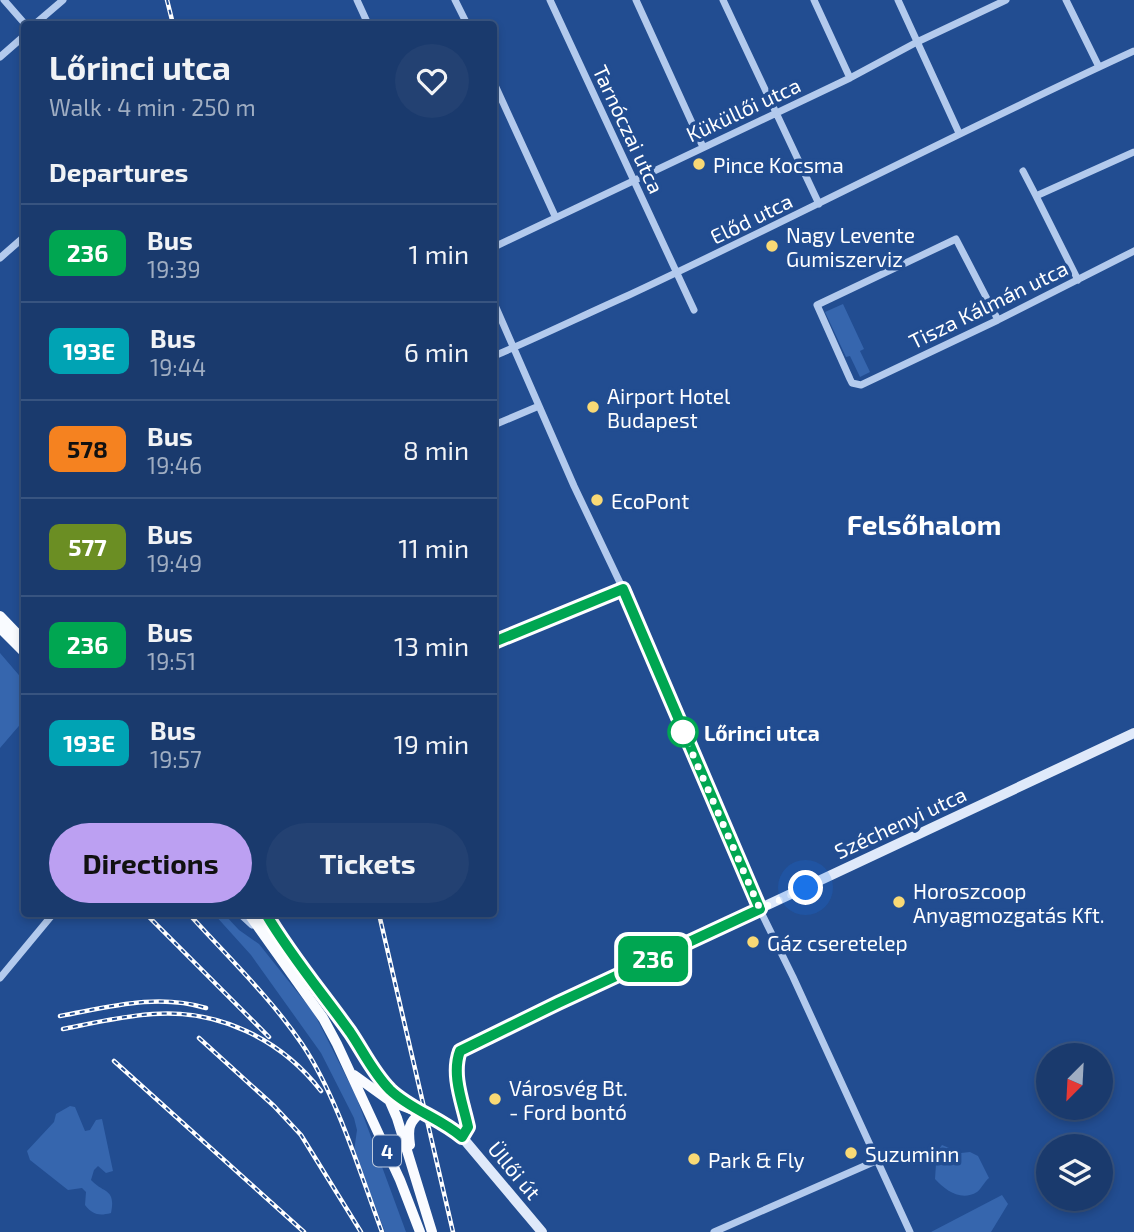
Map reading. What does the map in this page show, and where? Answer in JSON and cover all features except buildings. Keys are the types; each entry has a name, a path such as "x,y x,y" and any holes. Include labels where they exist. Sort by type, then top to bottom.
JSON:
{"main road":[{"path":"0,616 21,637"},
{"path":"2,630 21,649"},
{"name":"4","path":"252,917 276,942 351,1034 381,1081 412,1165 432,1232"},
{"name":"4","path":"262,917 323,1017 400,1180 420,1232"},
{"path":"350,1072 390,1101 421,1113"},
{"path":"381,1081 421,1113"},
{"path":"412,1165 409,1128 413,1119 421,1113"}],"street":[{"path":"4,0 22,21"},
{"path":"38,21 63,0"},
{"path":"357,0 367,21"},
{"path":"455,0 466,21"},
{"name":"Tarnóczai utca","path":"550,0 694,310"},
{"path":"636,0 703,147"},
{"path":"723,0 819,204"},
{"path":"814,0 850,78"},
{"path":"898,0 959,133"},
{"path":"984,0 988,8"},
{"name":"Küküllői utca","path":"497,245 776,114 1006,0"},
{"path":"1066,0 1099,67"},
{"path":"0,57 21,39"},
{"name":"Előd utca","path":"497,355 676,273 959,133 1134,51"},
{"path":"497,90 555,216"},
{"path":"1036,196 1134,152"},
{"path":"1023,171 1078,280"},
{"name":"Tisza Kálmán utca","path":"998,320 956,239 817,306 850,379 857,385 998,320 1134,251"},
{"path":"0,258 21,240"},
{"path":"497,310 574,486 623,589 760,909 911,1232"},
{"path":"497,424 539,406"},
{"path":"497,641 623,589"},
{"path":"2,630 21,656"},
{"name":"Széchenyi utca","path":"462,1137 468,1127 456,1073 460,1051 1134,733"},
{"path":"0,978 51,917"},
{"path":"244,917 276,942"},
{"path":"267,917 276,942"},
{"name":"Üllői út","path":"421,1113 450,1127 462,1137 542,1232"},
{"path":"714,1232 878,1160"}],"shaded area":[{"path":"843,304 864,349 860,351 870,372 860,377 850,356 846,357 825,312"},
{"path":"0,653 21,678 21,724 0,748"},
{"path":"217,917 227,917 239,930 259,944 314,1013 356,1096 406,1232 385,1232 354,1151 357,1130 354,1118 321,1053 251,955"},
{"path":"70,1106 75,1107 85,1131 90,1130 96,1120 102,1119 113,1171 106,1173 98,1166 91,1180 110,1195 111,1213 94,1213 85,1205 86,1192 82,1188 68,1190 30,1160 27,1151 54,1122 56,1114"},
{"path":"942,1145 978,1156 989,1178 977,1192 959,1195 948,1191 935,1179 934,1156"},
{"path":"1002,1195 1008,1204 991,1232 931,1232"}],"railway":[{"path":"167,0 172,21"},
{"path":"149,917 269,1037"},
{"path":"192,917 276,1010 315,1065 347,1135 382,1232"},
{"path":"380,917 453,1232"},
{"path":"60,1016 151,1002 206,1008"},
{"path":"63,1029 153,1014 177,1014 224,1022 267,1042 287,1056 321,1091"},
{"path":"199,1038 274,1106 301,1135 361,1232"},
{"path":"114,1061 304,1232"}],"bus line":[{"name":"236","path":"268,917 381,1081 421,1113 450,1127 462,1137 468,1127 456,1073 460,1051 760,909 623,589 497,641"}],"place":[{"name":"Pince Kocsma","path":"699,164"},
{"name":"Nagy Levente Gumiszerviz","path":"772,246"},
{"name":"Airport Hotel Budapest","path":"593,407"},
{"name":"EcoPont","path":"597,500"},
{"name":"Lőrinci utca","path":"683,732"},
{"name":"Horoszcoop Anyagmozgatás Kft.","path":"899,902"},
{"name":"Gáz cseretelep","path":"753,942"},
{"name":"Városvég Bt. - Ford bontó","path":"495,1099"},
{"name":"Suzuminn","path":"851,1153"},
{"name":"Park & Fly","path":"694,1159"}],"district":[{"name":"Felsőhalom","path":"924,524"}],"route":[{"path":"683,732 760,909 806,888"}]}
